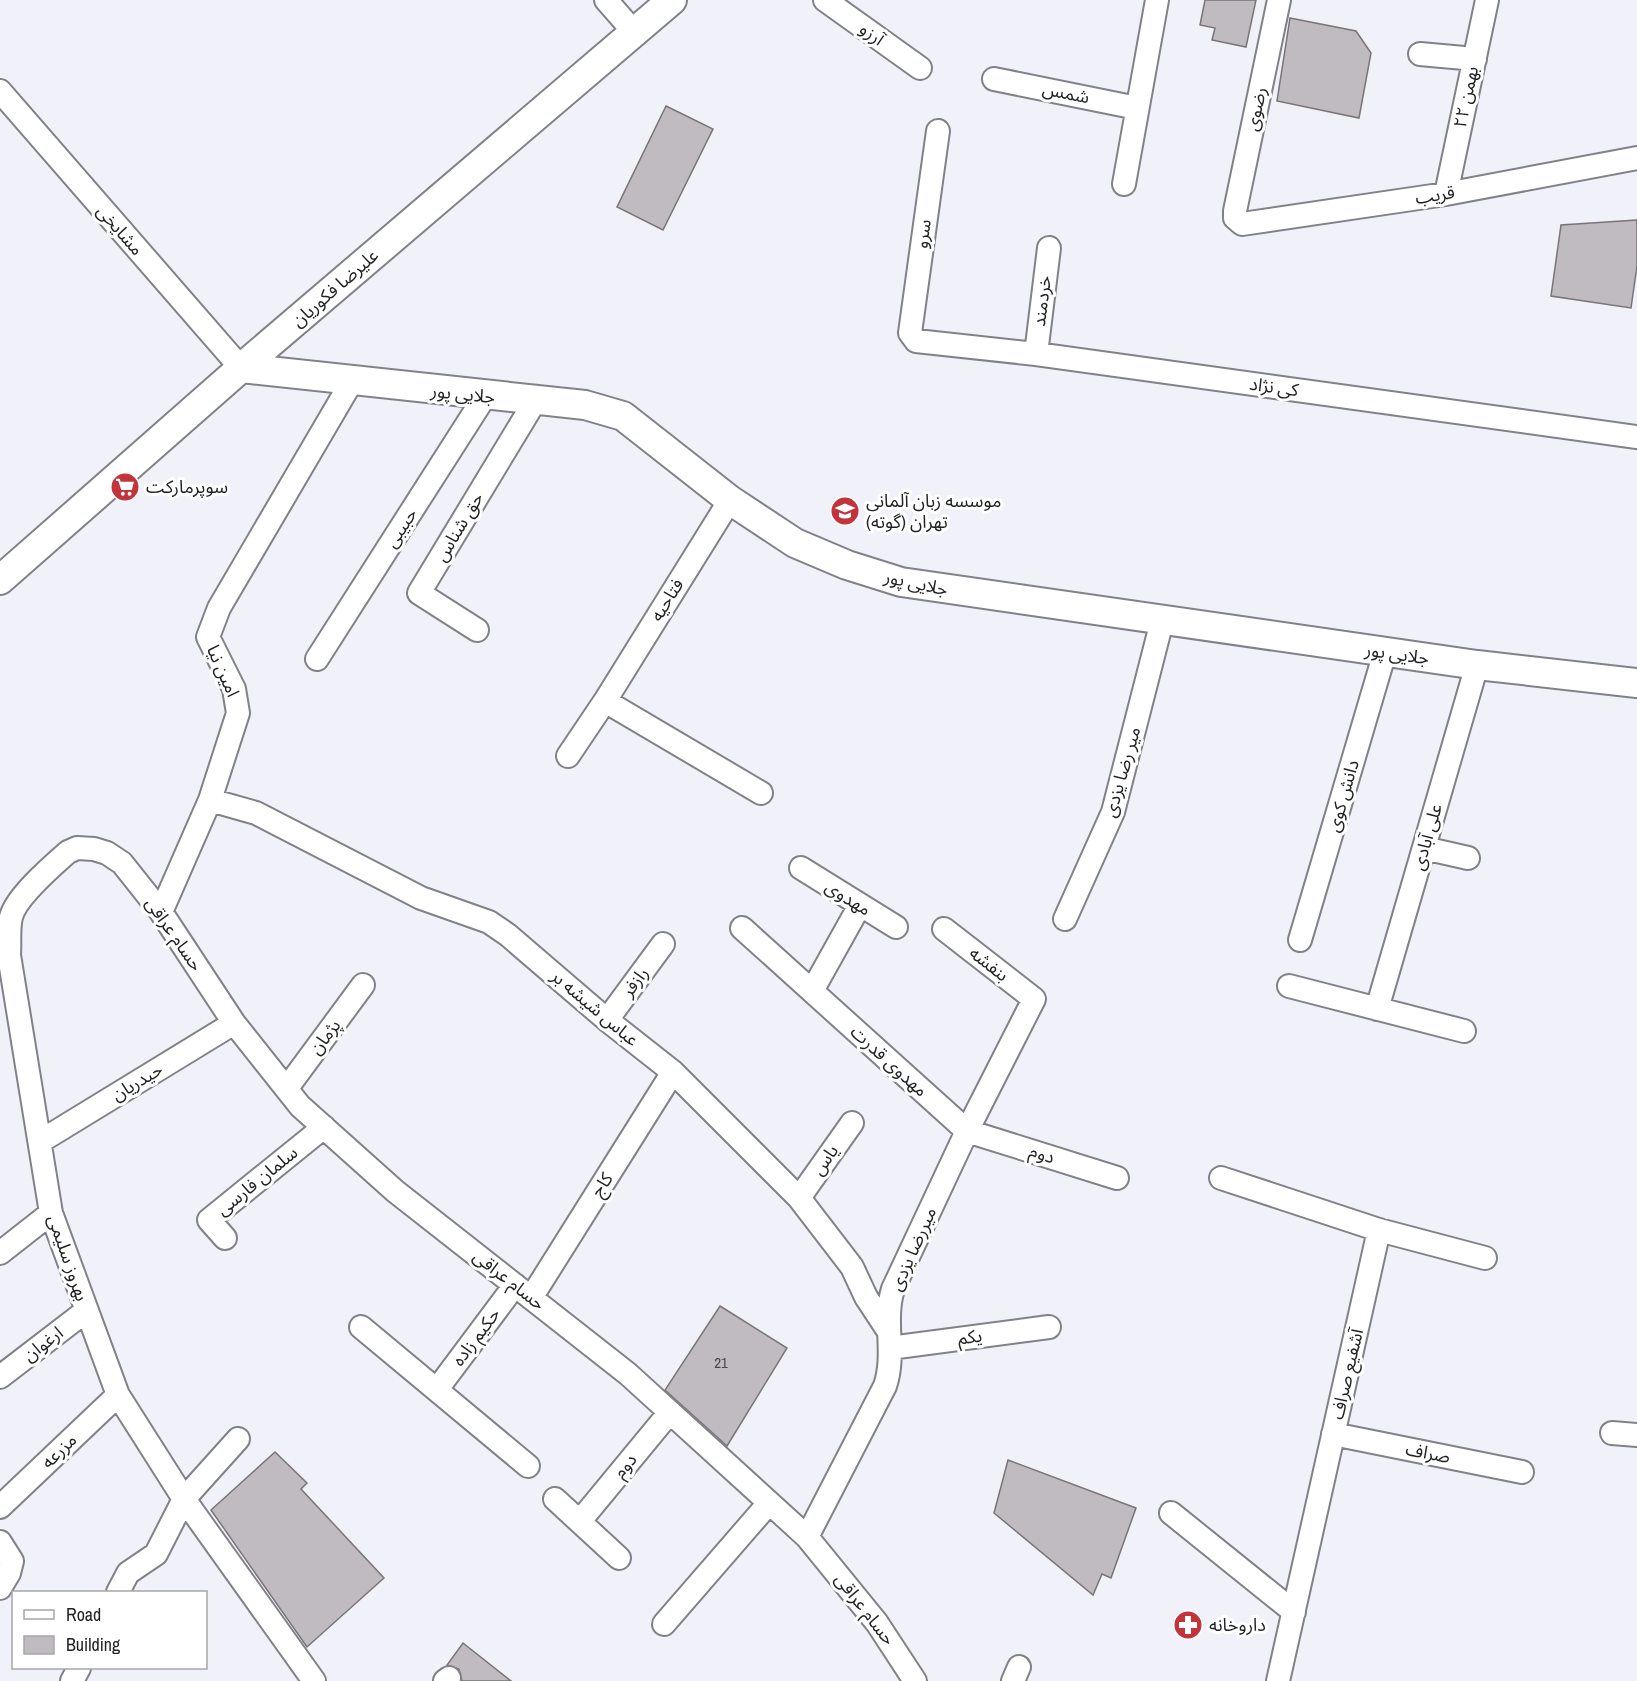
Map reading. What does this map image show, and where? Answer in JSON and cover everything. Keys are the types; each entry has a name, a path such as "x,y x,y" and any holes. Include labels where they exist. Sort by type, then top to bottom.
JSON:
{"street":[{"path":"606,0 634,32"},
{"name":"علیرضا فکوریان","path":"0,579 241,368 672,0"},
{"name":"آرزو","path":"825,0 920,68"},
{"path":"1124,184 1157,0"},
{"name":"رضوی","path":"1235,218 1278,0"},
{"name":"۲۲ بهمن","path":"1446,194 1487,0"},
{"path":"1420,54 1474,58"},
{"name":"شمس","path":"994,79 1137,108"},
{"name":"مشایخی","path":"0,91 241,368"},
{"name":"سرو","path":"911,338 938,131"},
{"name":"قریب","path":"1235,218 1242,224 1446,194 1637,159"},
{"name":"خردمند","path":"1036,354 1049,248"},
{"name":"کی نژاد","path":"911,338 916,341 1036,354 1637,437"},
{"name":"جلایی پور","path":"241,368 585,405 623,416 730,500 795,543 847,565 901,582 1477,665 1637,682"},
{"name":"امین نیا","path":"161,912 210,800 238,713 238,701 208,636 219,608 352,381"},
{"name":"حبیبی","path":"316,659 485,396"},
{"name":"حق شناس","path":"477,630 419,593 535,401"},
{"name":"فتاحیه","path":"568,756 605,701 730,500"},
{"name":"میر رضا یزدی","path":"1065,918 1113,812 1162,621"},
{"name":"دانش کوی","path":"1300,940 1385,652"},
{"name":"علی آبادی","path":"1377,1009 1477,665"},
{"path":"605,701 761,794"},
{"name":"عباس شیشه بر","path":"210,800 256,813 421,898 489,922 508,935 607,1020 673,1072 799,1198 852,1267 890,1340"},
{"name":"بهروز سلیمی","path":"122,863 100,851 77,848 68,852 11,902 5,958 41,1141 51,1213 118,1395 184,1499 314,1681"},
{"path":"1424,848 1468,858"},
{"name":"حسام عراقی","path":"122,863 161,912 234,1023 287,1088 324,1127 395,1191 628,1374 807,1537 877,1623 915,1681"},
{"name":"مهدوی","path":"801,868 896,927"},
{"path":"812,991 860,905"},
{"name":"مهدوی قدرت","path":"742,928 967,1131"},
{"name":"بنفشه","path":"944,929 1034,999"},
{"name":"رازفر","path":"607,1020 663,944"},
{"name":"پژمان","path":"287,1088 363,985"},
{"path":"1289,986 1464,1031"},
{"name":"میررضا یزدی","path":"807,1537 885,1386 890,1371 889,1313 893,1289 967,1131 1034,999"},
{"name":"حیدریان","path":"41,1141 234,1023"},
{"name":"کاج","path":"523,1291 673,1072"},
{"name":"یاس","path":"799,1198 852,1123"},
{"name":"سلمان فارسی","path":"225,1238 209,1220 324,1127"},
{"name":"دوم","path":"967,1131 1117,1178"},
{"path":"1221,1178 1379,1230 1485,1258"},
{"path":"0,1253 51,1213"},
{"name":"آشفیع صراف","path":"1278,1681 1379,1230"},
{"name":"حکیم زاده","path":"438,1388 523,1291"},
{"name":"ارغوان","path":"0,1377 86,1311"},
{"path":"361,1327 438,1388 528,1466"},
{"name":"یکم","path":"890,1340 1050,1327"},
{"name":"مزرعه","path":"0,1508 118,1395"},
{"name":"دوم","path":"580,1521 670,1412"},
{"path":"1612,1433 1637,1435"},
{"name":"صراف","path":"1333,1434 1522,1472"},
{"path":"119,1591 128,1573 156,1554 184,1499 238,1439"},
{"path":"555,1499 619,1558"},
{"path":"664,1624 769,1503"},
{"path":"1171,1513 1294,1612"},
{"path":"0,1542 12,1561 9,1573 0,1588"}],"building":[{"path":"1205,0 1256,0 1246,47 1212,40 1215,28 1200,25"},
{"path":"1290,18 1356,31 1371,53 1359,118 1277,101"},
{"path":"666,106 713,129 663,230 617,207"},
{"path":"1637,220 1637,266 1631,308 1551,296 1561,225"},
{"path":"720,1306 787,1348 727,1446 665,1390"},
{"path":"275,1452 307,1483 301,1489 384,1578 307,1647 211,1510"},
{"path":"1008,1460 1136,1508 1111,1578 1102,1574 1093,1595 994,1513"},
{"path":"463,1643 511,1681 462,1681 459,1669 447,1665"}],"place":[{"name":"سوپرمارکت","path":"125,487"},
{"name":"موسسه زبان آلمانی تهران (گوته)","path":"845,511"},
{"name":"داروخانه","path":"1188,1625"}]}
